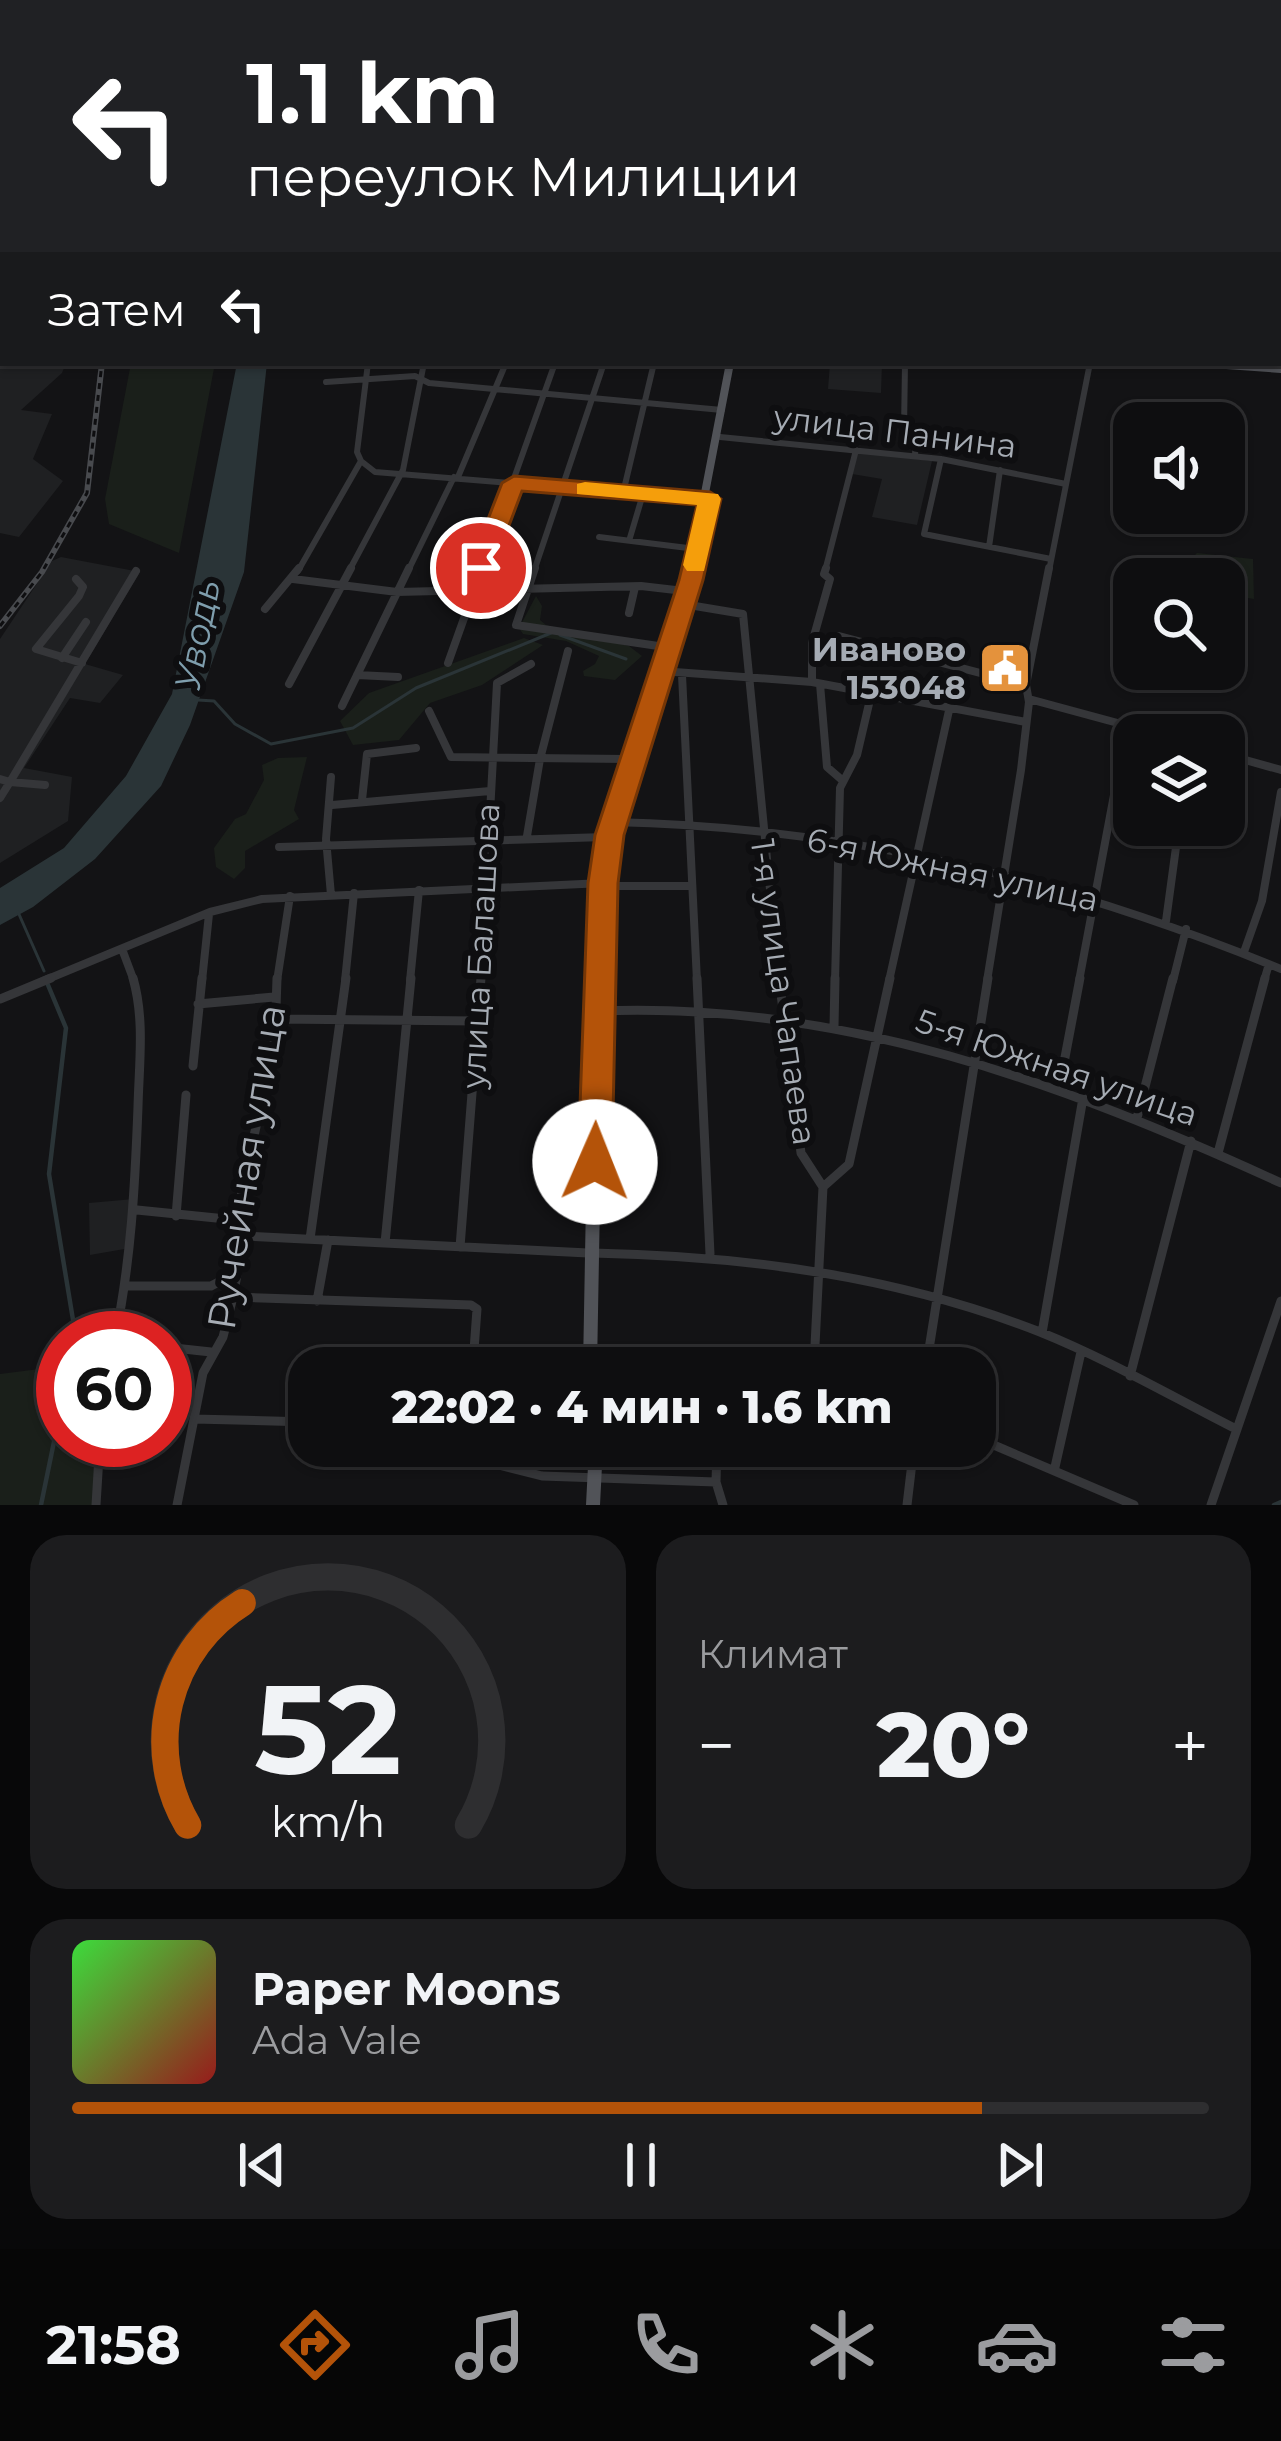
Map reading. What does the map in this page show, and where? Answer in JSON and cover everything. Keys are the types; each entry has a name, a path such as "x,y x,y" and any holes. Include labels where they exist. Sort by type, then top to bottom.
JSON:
{"main road":[{"path":"592,1347 597,1011 612,822 703,530 730,366"},
{"path":"718,437 730,366"},
{"path":"1248,366 1281,368"},
{"path":"597,1011 604,837 684,597 708,499"},
{"path":"593,1505 595,1467"}],"street":[{"path":"368,366 357,452 370,471 708,499"},
{"path":"289,684 401,472 424,366"},
{"path":"342,706 456,477 505,366"},
{"path":"448,663 554,366"},
{"path":"603,366 516,626 665,647"},
{"path":"622,493 653,366"},
{"path":"905,366 904,430 916,436 915,455"},
{"path":"929,1347 1026,722 1026,685 1089,366"},
{"path":"326,382 423,378 430,383 722,410"},
{"name":"улица Панина","path":"718,437 915,455 1066,484"},
{"path":"842,780 826,767 812,643 830,579 824,574 856,450"},
{"path":"941,459 925,534 1051,560"},
{"path":"265,609 293,579 361,461"},
{"path":"988,547 1000,470"},
{"path":"629,541 643,494"},
{"path":"599,537 696,548"},
{"path":"0,798 5,780 136,571"},
{"path":"76,578 83,587 77,607 52,627 36,649 82,663"},
{"path":"293,579 397,592 635,587 684,597"},
{"path":"629,613 635,587"},
{"name":"1-я улица Чапаева","path":"684,597 743,614 782,1018 801,1153 823,1187 815,1347"},
{"path":"62,658 86,622"},
{"path":"839,636 1026,685"},
{"path":"527,836 540,759 568,651"},
{"name":"улица Балашова","path":"460,1246 497,683 531,664"},
{"path":"662,671 816,683 1026,722"},
{"path":"357,675 398,677"},
{"path":"682,675 710,1254"},
{"path":"823,1187 849,1163 956,679"},
{"path":"834,1027 836,839 842,780 857,755 872,692"},
{"path":"1029,701 1113,723"},
{"path":"429,712 452,757 627,759"},
{"path":"362,800 367,754 416,748"},
{"path":"1245,759 1281,768"},
{"path":"331,776 332,805 326,822 331,895"},
{"path":"5,780 45,785"},
{"path":"332,805 490,791"},
{"path":"1244,952 1262,901 1281,792"},
{"path":"1059,1089 1113,805"},
{"name":"6-я Южная улица","path":"612,822 836,839 1002,874 1166,921 1281,969"},
{"path":"279,847 604,837"},
{"path":"1166,921 1176,846"},
{"path":"0,999 210,912 290,896 605,884 690,886"},
{"path":"385,1243 419,890"},
{"path":"310,1239 342,1017 354,893"},
{"name":"Ручейная улица","path":"177,1505 212,1352 223,1337 233,1297 244,1236 236,1220 278,1019 274,997 290,896"},
{"path":"193,1066 210,912"},
{"path":"1137,1118 1186,929"},
{"path":"121,1311 137,1210 142,1014 122,949"},
{"path":"1218,1153 1269,964"},
{"path":"198,1004 274,997"},
{"name":"5-я Южная улица","path":"597,1011 696,1008 878,1035 1059,1089 1137,1118 1281,1183"},
{"path":"278,1019 477,1021"},
{"path":"176,1216 186,1095"},
{"path":"1042,1333 1083,1098"},
{"path":"1130,1376 1190,1141"},
{"path":"137,1210 236,1220"},
{"path":"244,1236 710,1254 819,1272 937,1297 1042,1333 1236,1429"},
{"path":"317,1301 328,1240"},
{"path":"127,1286 211,1286 237,1272"},
{"path":"233,1297 471,1305 477,1310 472,1347"},
{"path":"1210,1505 1281,1301"},
{"path":"192,1350 212,1352"},
{"path":"1054,1467 1082,1352"},
{"path":"194,1419 288,1421"},
{"path":"996,1445 1134,1505"},
{"path":"96,1505 98,1467"},
{"path":"507,1467 542,1476 716,1482"},
{"path":"716,1467 723,1505"},
{"path":"907,1505 912,1467"}],"shaded area":[{"path":"0,366 65,366 21,410 52,414 33,459 63,481 19,537 0,533"},
{"path":"130,366 214,366 179,553 109,524 105,499"},
{"path":"830,366 882,366 881,393 828,389"},
{"path":"858,452 932,461 917,525 872,517 882,479 852,474"},
{"path":"1197,553 1244,558 1192,558"},
{"path":"61,557 140,572 85,664 123,675 100,703 70,698 24,768 72,777 68,821 0,863 0,639 52,561"},
{"path":"1245,558 1253,559 1254,599 1245,598"},
{"path":"536,596 542,606 540,620 546,625 629,646 642,656 615,680 584,676 583,671 599,656 566,641 523,634 519,628"},
{"path":"524,638 543,645 482,685 430,703 399,740 353,745 340,721 369,693"},
{"path":"307,757 294,810 299,819 245,851 245,868 234,879 216,867 214,848 235,819 246,814 264,780 262,765 278,758"},
{"path":"134,1199 130,1248 90,1255 89,1203"},
{"path":"36,1369 36,1467 96,1467 94,1505 0,1505 0,1374"}],"water":[{"name":"Уводь","path":"236,366 267,366 244,572 190,725 161,786 95,859 33,907 0,925 0,888 64,848 126,776 172,694"}],"waterway":[{"name":"Уводь","path":"198,700 214,701 235,724 271,744 353,728 416,688 551,633"},
{"path":"560,635 626,659"},
{"path":"18,912 44,971"},
{"path":"48,985 66,1028 49,1174 72,1311"},
{"path":"41,1505 49,1467"},
{"path":"1274,1505 1281,1502"}],"railway":[{"path":"0,626 42,572 87,493 102,366"}],"slow traffic":[{"path":"585,489 710,499 695,565"}],"place":[{"name":"Иваново 153048","path":"1005,668"}],"route":[{"path":"481,568 514,483 710,499 691,580 609,835 603,883 595,1162"}]}
